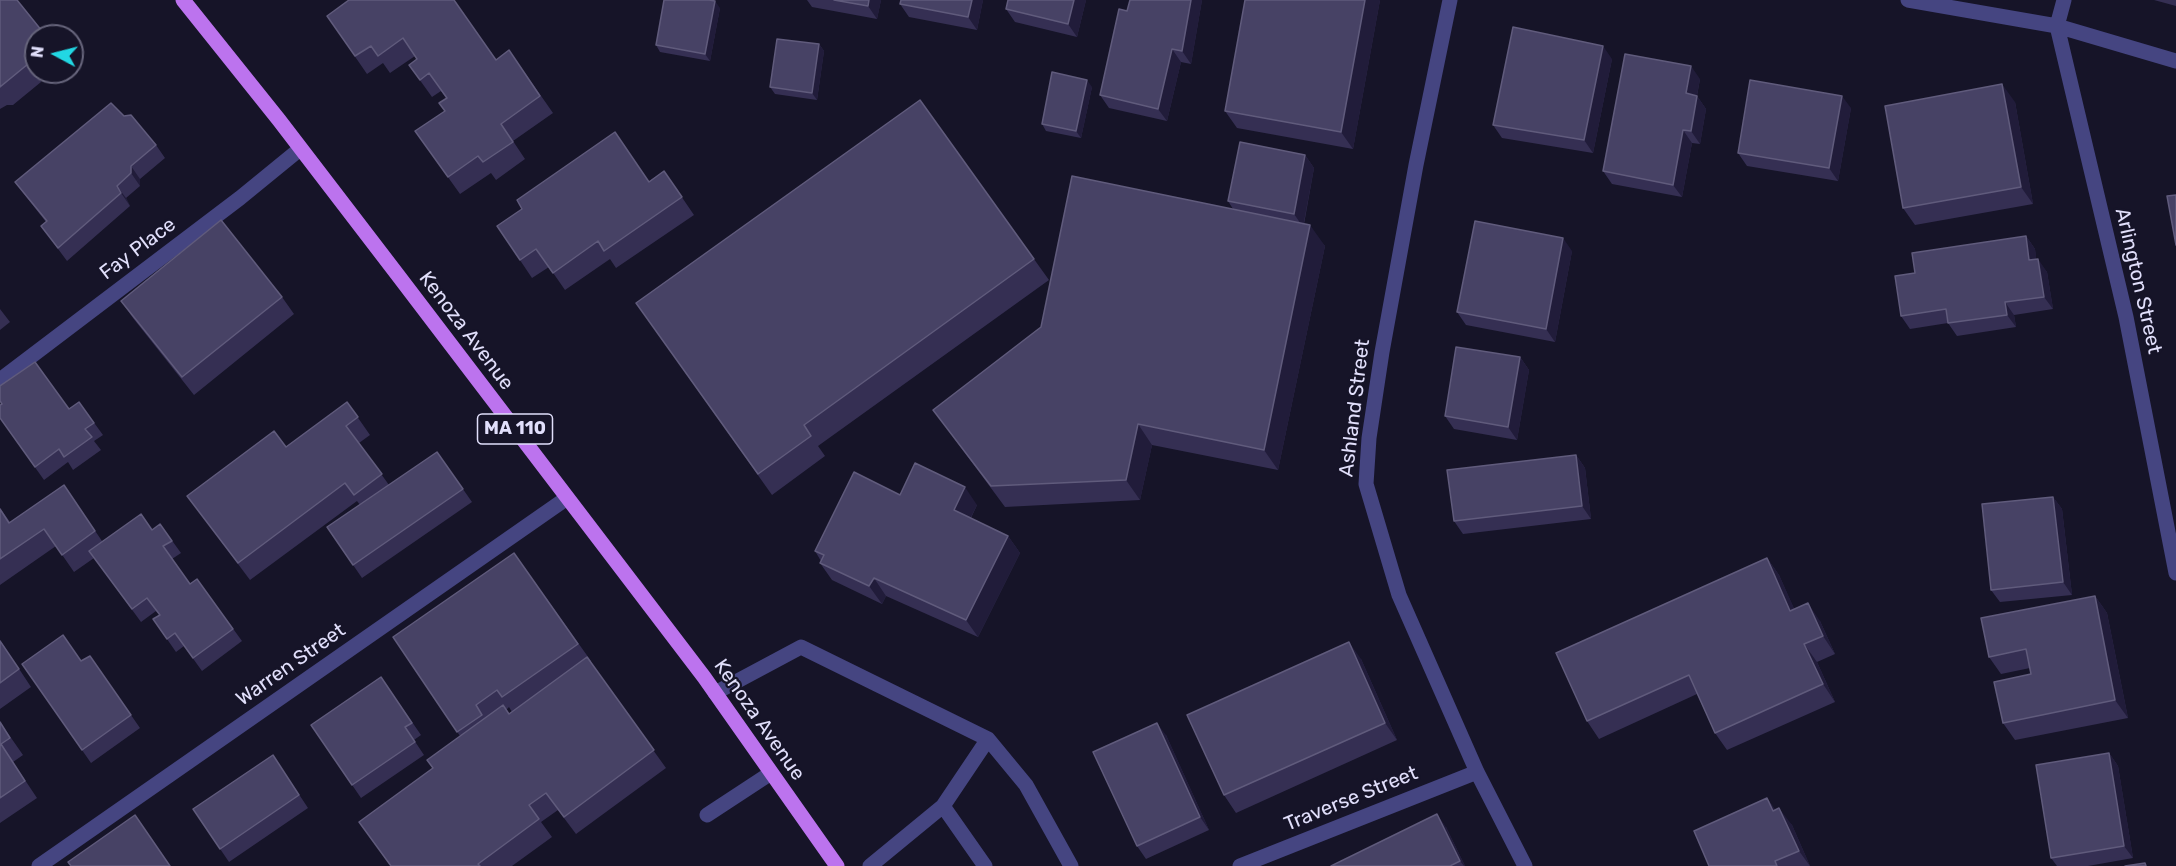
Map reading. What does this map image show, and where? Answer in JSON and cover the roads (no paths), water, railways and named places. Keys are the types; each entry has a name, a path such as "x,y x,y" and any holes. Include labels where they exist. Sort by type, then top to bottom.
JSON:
{"main road":[{"name":"Kenoza Avenue","path":"183,0 300,148 715,693 837,866"}],"street":[{"name":"Ashland Street","path":"1450,0 1416,165 1382,352 1369,438 1366,484 1399,595 1477,772 1525,866"},
{"path":"1908,0 2057,26 2176,61"},
{"name":"Arlington Street","path":"2064,0 2057,26 2126,317 2176,573"},
{"name":"Fay Place","path":"0,380 240,198 300,148"},
{"name":"Warren Street","path":"39,866 567,498"},
{"path":"715,693 801,647 988,739 1026,785 1071,866"},
{"path":"870,866 943,806 988,739"},
{"name":"Traverse Street","path":"1240,866 1477,772"},
{"path":"707,815 771,773"},
{"path":"943,806 985,866"}]}
